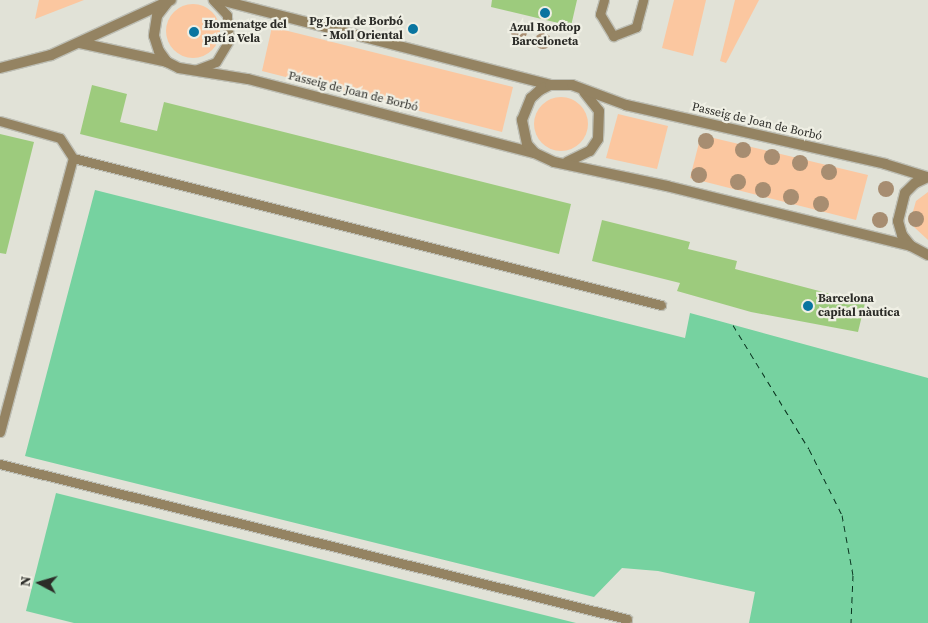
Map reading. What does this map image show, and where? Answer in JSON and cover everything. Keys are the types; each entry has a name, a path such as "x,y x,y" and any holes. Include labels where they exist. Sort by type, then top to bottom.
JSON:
{"street":[{"path":"0,68 51,55 170,0"},
{"path":"167,62 158,51 154,31 157,16 170,0"},
{"name":"Passeig de Joan de Borbó","path":"220,0 550,85 572,85 626,105 885,164 928,177"},
{"name":"Passeig de Joan de Borbó","path":"80,43 167,62 193,70 248,79 535,153 554,162 565,163 911,246 928,255"},
{"path":"535,153 527,144 522,120 531,98 550,85"},
{"path":"565,163 590,151 599,132 599,111 582,89"},
{"name":"Passeig de Joan de Borbó","path":"911,246 902,235 899,207 905,193 928,177"}],"lane":[{"path":"193,70 216,62 229,40 227,15 213,0"},
{"path":"604,0 600,14 614,36 636,27 644,0"},
{"path":"0,121 60,138 73,158 661,305"},
{"path":"0,432 73,158"},
{"path":"0,464 627,619"}],"shaded area":[{"path":"39,0 84,0 35,19"},
{"path":"674,0 706,0 693,56 662,48"},
{"path":"735,0 759,0 726,63 720,61"},
{"path":"193,4 203,6 212,12 218,21 220,31 218,41 212,50 203,56 193,58 183,56 174,50 168,41 166,31 168,21 174,12 183,6"},
{"path":"272,27 513,87 502,132 262,71"},
{"path":"561,97 571,99 580,105 586,114 588,124 586,134 580,143 571,149 561,151 551,149 542,143 536,134 534,124 536,114 542,105 551,99"},
{"path":"618,114 668,126 657,169 606,158"},
{"path":"701,135 868,175 856,220 690,178"},
{"path":"95,190 685,338 690,313 928,378 928,623 749,623 755,592 658,571 622,568 594,597 25,456"},
{"path":"928,192 928,240 914,227 912,215 916,201"},
{"path":"56,493 576,623 74,623 26,611"}],"building":[{"name":"Azul Rooftop Barceloneta","path":"492,0 577,0 571,26 491,7"},
{"path":"92,85 127,94 120,122 157,131 164,102 571,204 559,254 80,134"},
{"path":"0,134 34,142 6,254 0,253"},
{"path":"602,220 690,242 688,249 737,261 735,269 865,303 858,332 751,312 677,291 680,283 592,261"}],"ferry route":[{"path":"733,325 809,449 842,515 853,575 851,623"}],"place":[{"name":"Azul Rooftop Barceloneta","path":"545,13"},
{"name":"Pg Joan de Borbó - Moll Oriental","path":"413,29"},
{"name":"Homenatge del patí a Vela","path":"194,32"},
{"name":"Barcelona capital nàutica","path":"808,306"}]}
